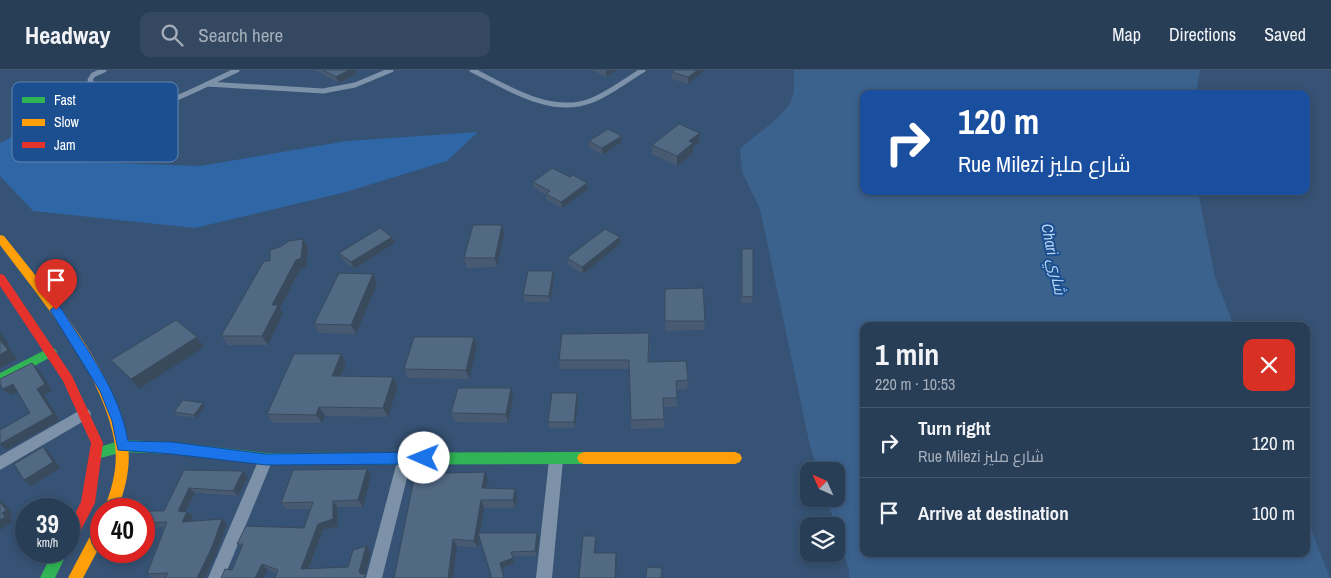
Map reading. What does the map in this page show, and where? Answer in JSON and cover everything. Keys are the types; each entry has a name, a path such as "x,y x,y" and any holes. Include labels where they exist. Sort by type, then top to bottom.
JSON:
{"street":[{"path":"1,240 56,310 105,389 118,421 123,446 123,471 116,498"},
{"path":"0,278 51,352 84,414 96,443 97,453 88,503 80,518"},
{"path":"0,379 51,352"},
{"path":"0,464 84,414"},
{"path":"97,453 123,446 172,448 266,459 556,460 734,458"},
{"path":"374,578 405,458"},
{"path":"216,578 266,459"},
{"path":"544,578 556,460"},
{"path":"75,578 90,550"},
{"path":"47,578 55,563"}],"lane":[{"path":"91,82 90,80 93,75 104,70"},
{"path":"178,96 237,70"},
{"path":"207,84 323,91 355,85 391,70"},
{"path":"472,70 534,99 563,105 577,105 590,101 643,70"}],"shaded area":[{"path":"478,132 447,161 346,192 195,228 33,211 0,176 0,143 11,137 12,162 86,162 200,166 347,141"}],"water":[{"name":"Chari شاري","path":"794,70 1200,70 1197,90 860,90 860,195 1199,195 1215,277 1232,322 860,322 860,557 1310,557 1310,526 1330,578 849,578 845,558 845,517 832,517 830,508 845,508 845,462 815,462 810,446 760,209 742,172 740,149 782,114 791,101"}],"building":[{"path":"323,70 349,70 336,77"},
{"path":"675,70 698,70 688,77 672,72"},
{"path":"679,124 700,133 689,141 693,143 677,156 652,145"},
{"path":"608,129 622,136 602,148 589,141"},
{"path":"552,168 570,177 573,175 587,183 561,202 546,194 550,191 533,182"},
{"path":"473,225 502,225 495,258 464,258"},
{"path":"380,228 392,237 351,262 339,253"},
{"path":"605,229 620,237 582,267 567,258"},
{"path":"303,239 301,258 296,260 272,305 278,305 262,336 221,336 264,261 270,261 270,250 280,247 289,241"},
{"path":"742,249 753,249 753,297 742,296"},
{"path":"528,271 553,271 549,296 523,295"},
{"path":"339,273 373,274 351,325 314,324"},
{"path":"703,288 705,321 665,321 665,289"},
{"path":"176,320 197,337 131,379 111,360"},
{"path":"649,333 648,362 686,361 688,380 676,381 677,398 663,398 664,419 631,420 629,360 559,360 562,334"},
{"path":"414,337 474,337 466,370 404,369"},
{"path":"0,340 8,350 0,355"},
{"path":"294,354 341,354 332,376 393,377 383,408 319,407 316,415 267,414"},
{"path":"32,363 45,384 37,389 53,414 0,444 0,430 30,413 13,384 3,389 0,379"},
{"path":"458,388 511,388 506,414 451,413"},
{"path":"552,393 577,393 574,422 548,422"},
{"path":"183,400 203,403 194,415 174,412"},
{"path":"43,447 53,462 24,480 14,464"},
{"path":"367,469 358,500 333,501 333,519 318,524 301,569 348,567 353,550 366,546 359,572 366,574 364,578 275,578 278,570 262,564 255,578 221,578 225,569 232,570 243,544 237,544 246,526 304,528 313,502 281,503 293,470"},
{"path":"184,470 243,471 233,491 189,488 178,511 187,512 182,522 222,519 212,547 197,578 165,578 168,573 147,574 151,563 155,563 155,553 167,522 155,523 155,511 164,511"},
{"path":"485,472 482,488 515,489 513,500 481,500 474,541 453,539 448,578 394,578 415,474"},
{"path":"0,502 6,510 2,513 5,517 0,520"},
{"path":"478,533 537,533 535,551 511,552 513,558 500,563 504,578 492,578"},
{"path":"583,536 596,536 594,553 616,553 615,578 579,578"},
{"path":"647,567 662,568 661,578 646,578"}],"traffic: fast":[{"path":"0,379 51,352"},
{"path":"97,453 123,446 172,448 266,459 584,458"},
{"path":"47,578 55,563"}],"traffic: slow":[{"path":"0,238 54,309 91,366 106,394 117,421 122,446 120,478 114,498"},
{"path":"584,458 735,458"},
{"path":"75,578 90,550"}],"traffic: jam":[{"path":"0,278 68,379 97,443 88,503 80,518"}],"route":[{"path":"56,310 105,389 118,421 123,446 172,448 266,459 424,458"}]}
